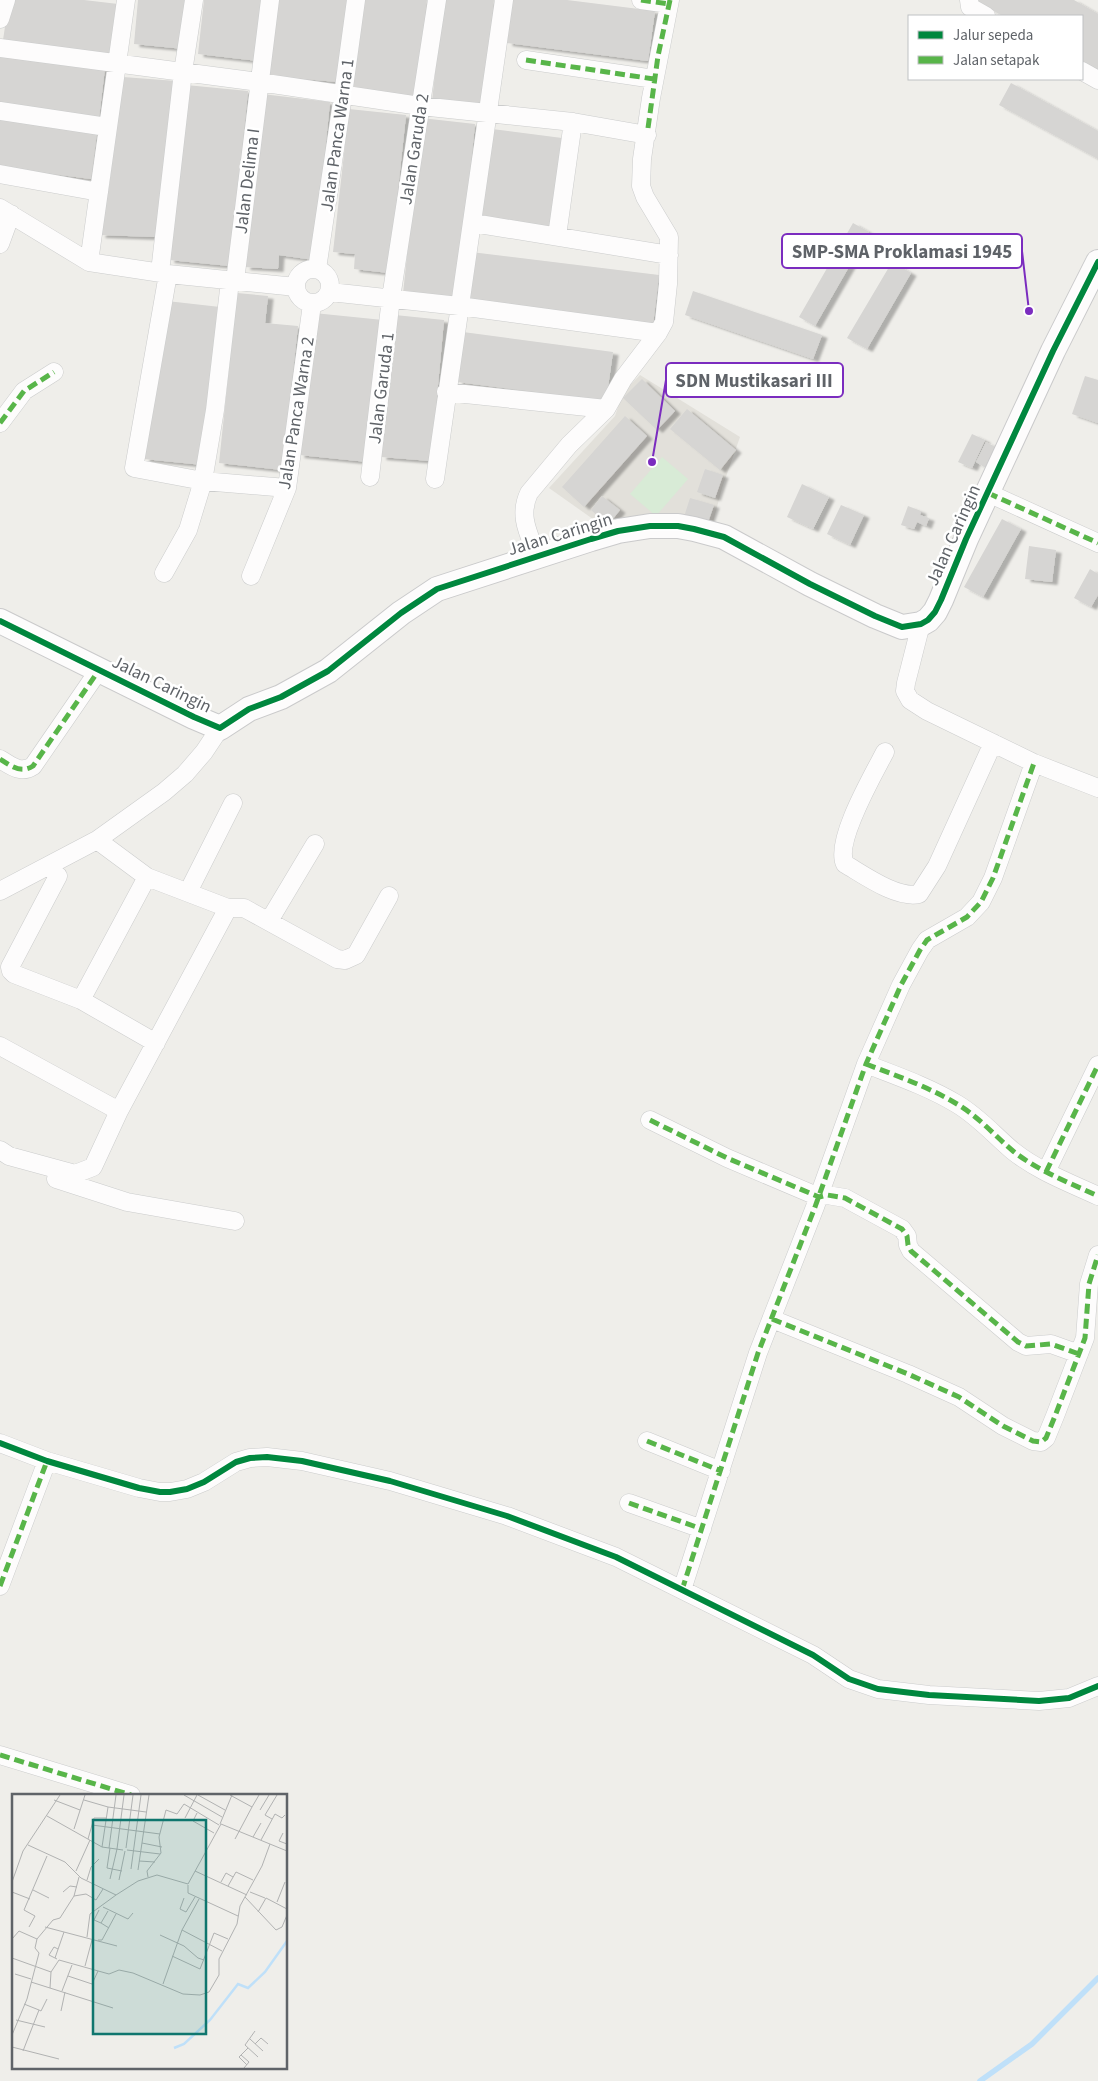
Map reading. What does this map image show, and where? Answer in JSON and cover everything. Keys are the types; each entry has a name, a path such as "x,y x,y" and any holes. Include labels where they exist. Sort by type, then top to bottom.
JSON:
{"street":[{"path":"0,19 6,0"},
{"path":"89,262 126,0"},
{"path":"194,0 183,72 164,273 134,468 203,481 287,488"},
{"name":"Jalan Delima I","path":"164,573 188,530 203,481 233,281 270,0"},
{"name":"Jalan Panca Warna 1","path":"316,269 356,0"},
{"name":"Jalan Garuda 2","path":"391,298 437,0"},
{"path":"435,479 446,392 473,223 504,0"},
{"path":"537,556 524,518 525,502 529,493 569,445 606,409 623,379 658,333 666,309 670,237 645,197 641,186 642,159 654,79 670,2 641,0"},
{"path":"969,3 985,15"},
{"path":"0,48 260,82 420,106 573,122 647,135"},
{"path":"526,60 654,79"},
{"path":"1083,72 1098,80"},
{"path":"0,110 108,127"},
{"path":"557,236 573,122"},
{"path":"0,174 99,192"},
{"path":"0,244 5,211 89,262 164,273 296,287"},
{"path":"473,223 669,255"},
{"name":"Jalan Caringin","path":"0,621 220,728 248,709 288,694 328,671 401,613 437,589 618,531 650,526 678,526 724,537 810,584 875,616 902,627 921,624 928,620 935,612 1054,351 1098,262"},
{"path":"316,269 322,271 330,280 330,292 323,301 312,304 307,303 299,296 296,287 297,279 302,273 309,270 316,269"},
{"path":"330,292 459,306 658,333"},
{"name":"Jalan Garuda 1","path":"370,477 391,298"},
{"name":"Jalan Panca Warna 2","path":"251,576 287,488 312,304"},
{"path":"0,423 24,391 54,372"},
{"path":"446,392 606,409"},
{"path":"988,493 1098,542"},
{"path":"921,624 906,684 905,692 910,700 927,711 1034,763 1098,788"},
{"path":"0,759 21,770 27,770 33,766 99,670"},
{"path":"0,891 98,840 164,792 185,774 204,752 220,728"},
{"path":"885,752 846,832 842,858 845,864 896,892 909,896 919,894 937,866 994,743"},
{"path":"682,1590 745,1393 819,1197 866,1064 901,985 927,940 967,917 981,902 993,878 1034,763"},
{"path":"188,892 232,802"},
{"path":"98,840 147,877 228,908 244,908 337,959 345,960 356,955 389,896"},
{"path":"269,921 315,844"},
{"path":"58,876 10,966 10,971 81,1000 156,1043"},
{"path":"81,1000 147,877"},
{"path":"0,1150 9,1156 75,1174 93,1167 119,1111 228,908"},
{"path":"0,1046 119,1111"},
{"path":"866,1064 931,1090 959,1105 982,1122 1014,1152 1046,1172 1098,1196"},
{"path":"1046,1172 1098,1065"},
{"path":"650,1120 726,1158 819,1197 845,1198 902,1229 907,1236 911,1251 1022,1345 1051,1344 1079,1354"},
{"path":"0,1166 60,1180 127,1202 235,1221"},
{"path":"772,1319 960,1397 1003,1426 1033,1441 1041,1442 1046,1438 1084,1338 1089,1284 1098,1255"},
{"path":"647,1441 721,1471"},
{"path":"0,1444 48,1461 138,1488 170,1492 187,1490 236,1462 250,1458 267,1457 293,1460 350,1470 450,1498 616,1557 813,1655 849,1679 878,1689 929,1695 1039,1701 1069,1698 1098,1686"},
{"path":"0,1586 48,1461"},
{"path":"629,1503 702,1529"},
{"path":"0,1755 128,1794"}],"shaded area":[{"path":"640,375 740,437 722,488 711,530 607,529 549,488 615,416 623,392"}],"green space":[{"path":"662,457 688,479 656,516 630,494"}],"building":[{"path":"9,0 84,0 118,4 111,54 3,40"},
{"path":"138,0 189,0 184,49 134,44"},
{"path":"204,0 266,0 259,61 198,54"},
{"path":"278,0 347,0 338,82 269,76"},
{"path":"362,0 427,0 416,100 352,93"},
{"path":"443,0 494,0 483,106 432,101"},
{"path":"513,0 567,0 655,11 648,61 507,43"},
{"path":"978,0 1074,0 1098,14 1098,72 1083,64 1083,15 1001,15 978,2"},
{"path":"0,55 105,68 99,118 0,105"},
{"path":"123,77 176,81 155,237 100,235 109,187"},
{"path":"1011,83 1098,131 1098,159 999,105"},
{"path":"186,85 248,91 230,266 169,260"},
{"path":"262,94 330,102 314,260 279,255 278,269 245,267"},
{"path":"349,109 406,115 389,273 354,269 355,254 333,252"},
{"path":"421,118 475,124 457,300 403,294"},
{"path":"0,119 97,132 91,179 0,167"},
{"path":"492,129 562,138 550,229 480,220"},
{"path":"853,223 869,232 815,326 799,317"},
{"path":"471,252 659,275 653,325 465,301"},
{"path":"892,262 911,273 867,349 847,338"},
{"path":"693,291 822,335 813,359 685,315"},
{"path":"237,293 268,296 265,323 298,326 282,470 219,463"},
{"path":"167,301 220,307 203,465 144,459"},
{"path":"314,313 383,320 368,462 299,455"},
{"path":"395,315 444,320 431,461 381,457"},
{"path":"463,332 613,352 606,401 457,382"},
{"path":"1085,376 1098,380 1098,423 1072,414"},
{"path":"642,379 675,411 657,430 623,398"},
{"path":"687,409 736,450 720,470 670,429"},
{"path":"625,416 647,436 584,507 562,487"},
{"path":"972,434 985,440 972,468 958,462"},
{"path":"986,442 997,448 986,468 976,462"},
{"path":"705,469 723,475 715,498 697,492"},
{"path":"802,484 829,497 813,529 787,517"},
{"path":"602,496 620,510 608,525 591,510"},
{"path":"690,498 714,505 706,528 683,520"},
{"path":"841,505 864,515 850,545 827,534"},
{"path":"908,506 921,511 920,515 929,518 926,526 917,522 914,529 901,525"},
{"path":"1002,519 1021,529 983,597 964,587"},
{"path":"1029,546 1056,550 1052,582 1025,579"},
{"path":"1090,569 1098,574 1098,595 1091,607 1074,598"}],"waterway":[{"path":"980,2081 1032,2044 1098,1978"}],"marked path":[{"path":"641,0 669,4"},
{"path":"648,128 658,56 670,0"},
{"path":"526,60 654,79"},
{"path":"0,423 24,391 54,372"},
{"path":"988,493 1098,543"},
{"path":"0,759 20,769 33,766 99,670"},
{"path":"682,1590 758,1353 815,1207 866,1064 901,985 927,940 967,917 981,902 993,878 1034,763"},
{"path":"866,1064 913,1082 957,1104 973,1115 1013,1151 1033,1165 1098,1196"},
{"path":"1046,1172 1098,1065"},
{"path":"650,1120 727,1158 819,1197 827,1195 845,1198 902,1229 907,1236 911,1251 1018,1342 1026,1346 1051,1344 1079,1354"},
{"path":"772,1319 908,1374 959,1397 1003,1426 1033,1441 1041,1442 1046,1438 1085,1338 1089,1284 1098,1255"},
{"path":"647,1441 721,1471"},
{"path":"0,1586 47,1461"},
{"path":"629,1503 702,1529"},
{"path":"0,1755 128,1794"}],"cycle path":[{"path":"0,621 220,728 249,709 281,697 328,671 401,613 437,589 618,531 650,526 678,526 724,537 810,584 875,616 902,627 921,624 928,620 935,612 941,600 966,539 1053,351 1098,262"},
{"path":"0,1443 47,1461 139,1488 160,1492 187,1489 204,1482 236,1462 250,1458 267,1457 302,1461 390,1481 507,1516 616,1557 813,1655 849,1679 878,1689 929,1695 1039,1701 1069,1698 1098,1686"}],"place":[{"name":"SMP-SMA Proklamasi 1945","path":"1029,311"},
{"name":"SDN Mustikasari III","path":"652,462"}]}
